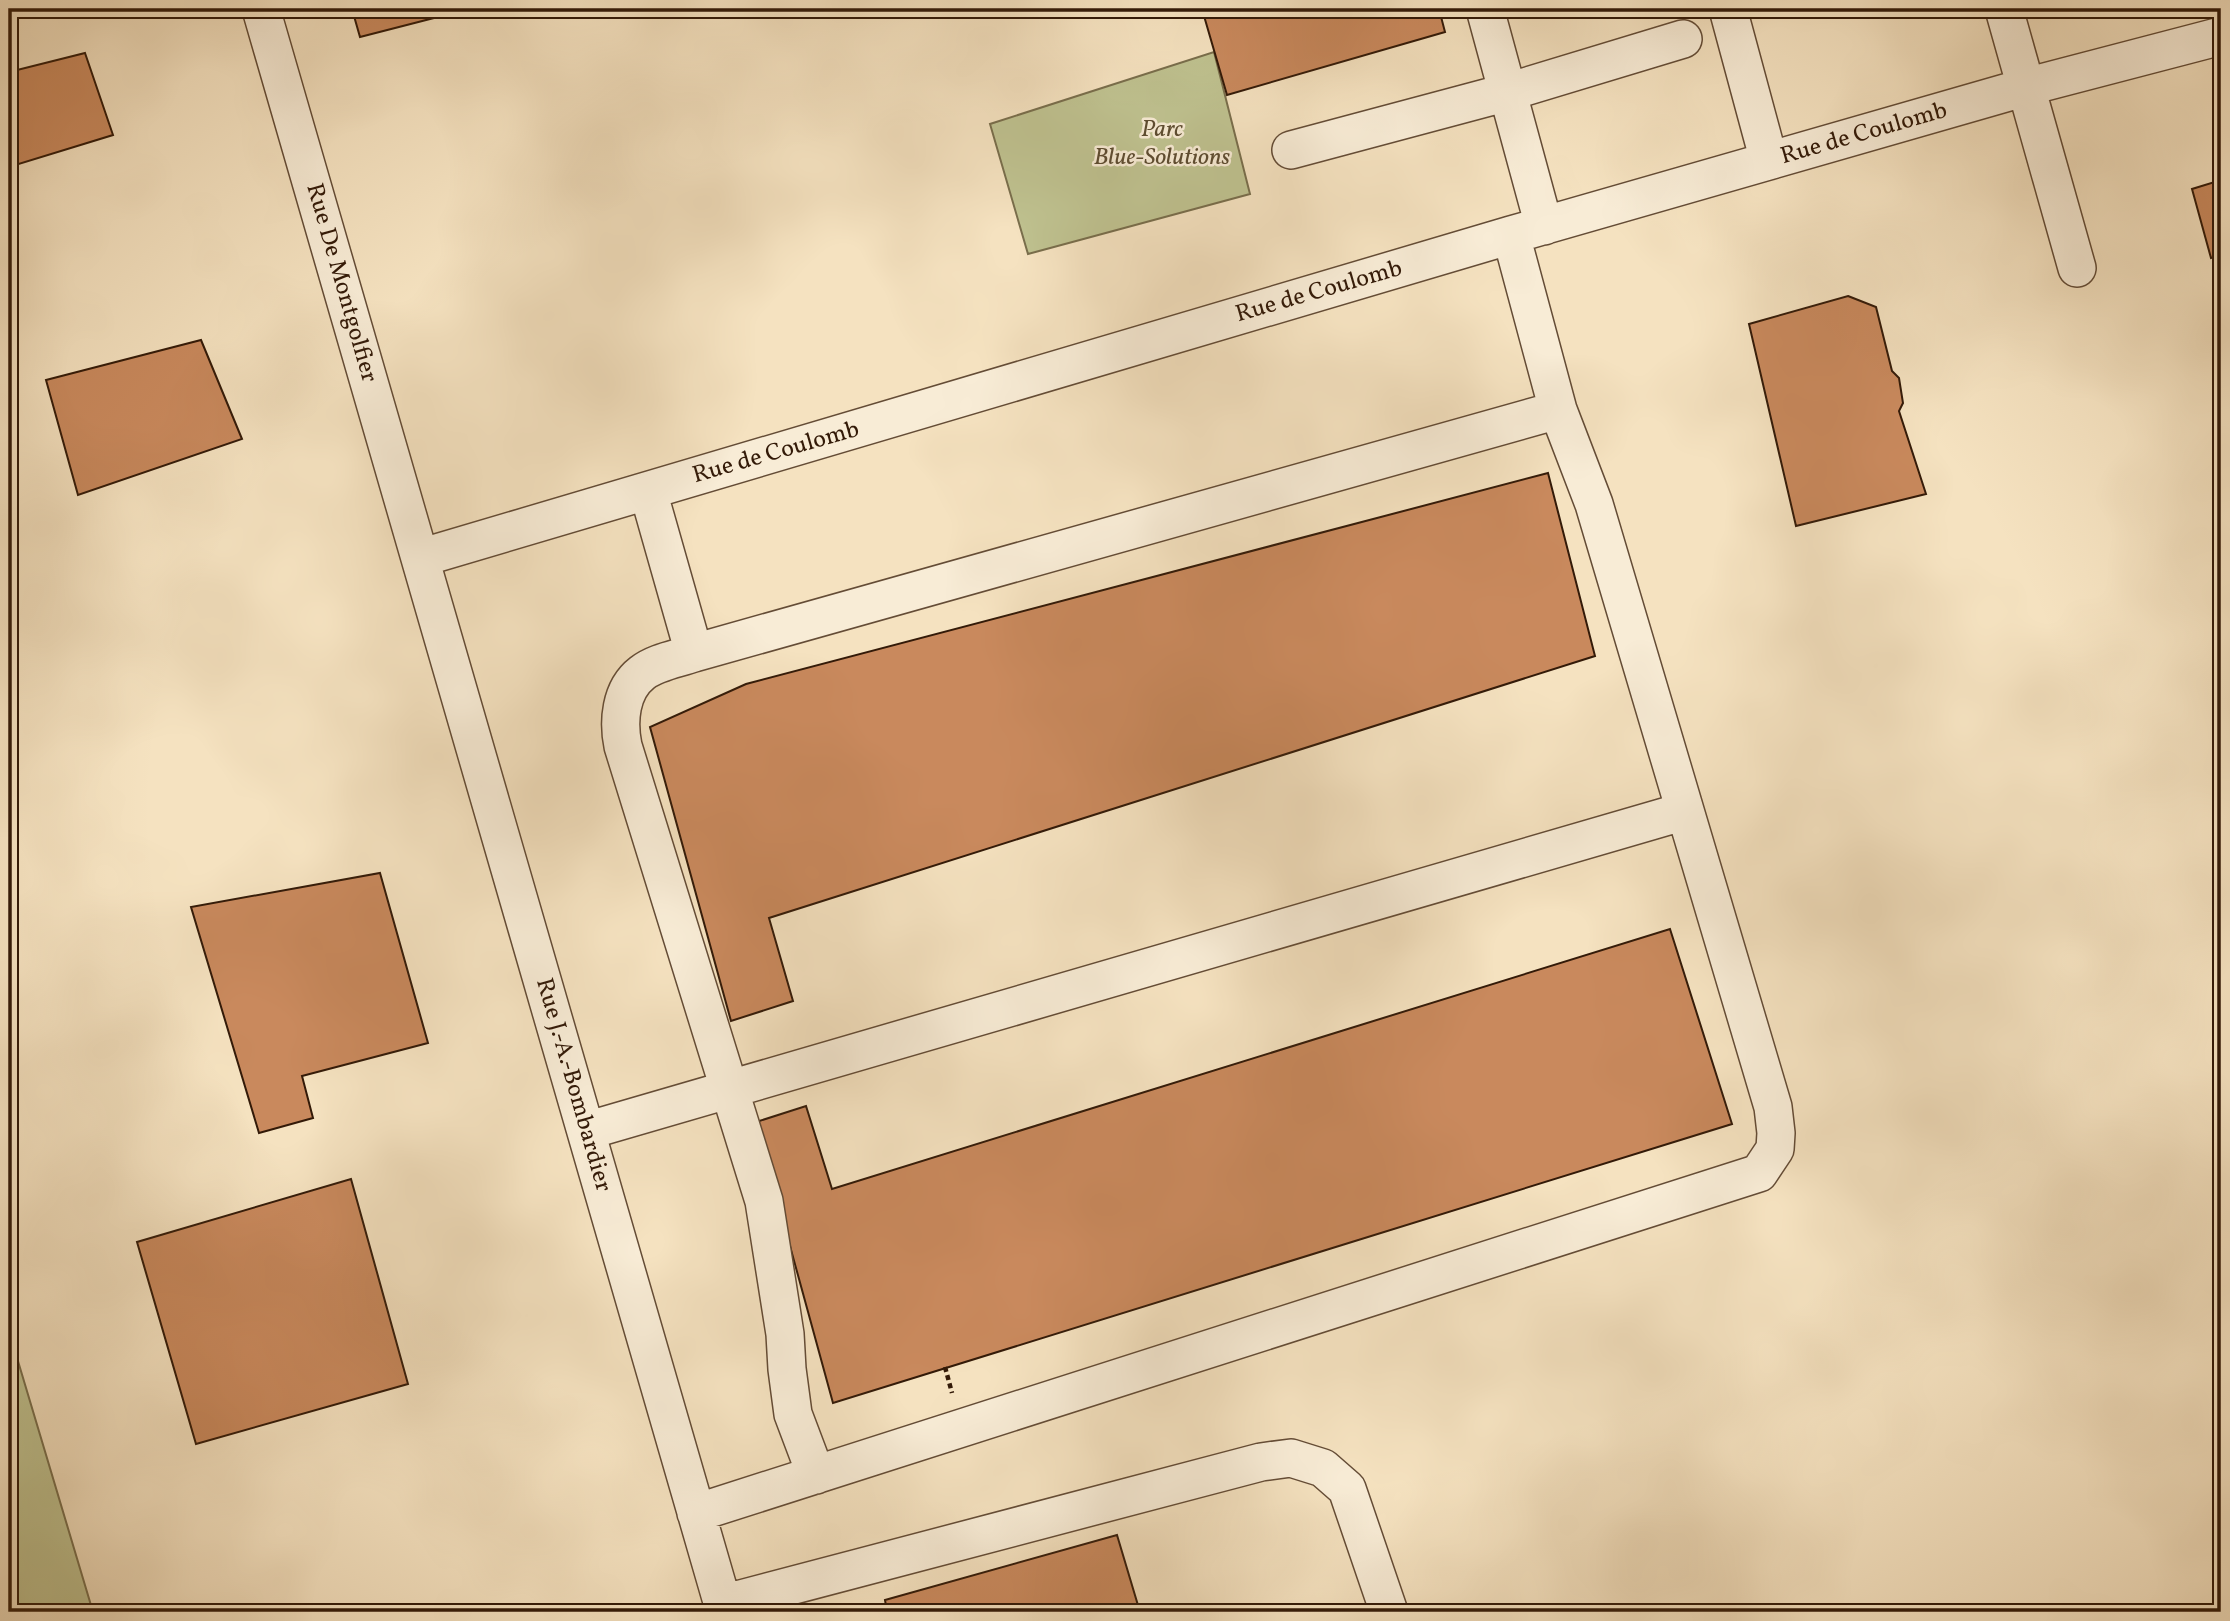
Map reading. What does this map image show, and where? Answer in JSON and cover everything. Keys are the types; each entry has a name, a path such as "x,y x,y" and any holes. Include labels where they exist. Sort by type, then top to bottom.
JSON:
{"street":[{"name":"Rue De Montgolfier","path":"261,9 420,558"},
{"path":"696,1513 1759,1173 1775,1149 1773,1107 1594,504 1558,410 1508,92 1485,9"},
{"path":"1728,9 1769,161"},
{"path":"2004,9 2077,268"},
{"name":"Rue de Coulomb","path":"420,558 1769,161 2026,87 2221,36"},
{"path":"1291,150 1508,92 1683,39"},
{"path":"816,1475 793,1414 781,1308 764,1201 623,746 619,728 628,689 640,674 652,667 694,653 1558,410"},
{"path":"648,491 694,653"},
{"name":"Rue J.-A.-Bombardier","path":"420,558 724,1608"},
{"path":"586,1131 1685,811"},
{"path":"724,1608 1261,1462 1291,1458 1323,1468 1347,1489 1390,1612"}],"green space":[{"name":"Parc Blue-Solutions","path":"1214,52 1250,194 1028,254 990,124"},
{"path":"9,1331 93,1612 9,1612"}],"building":[{"path":"352,9 469,9 360,37"},
{"path":"1202,9 1439,9 1445,32 1227,95"},
{"path":"85,53 113,135 9,167 9,72"},
{"path":"2221,180 2221,255 2211,258 2192,189"},
{"path":"1848,296 1876,307 1892,371 1899,378 1903,403 1899,411 1926,494 1796,526 1749,324"},
{"path":"201,340 242,439 78,495 46,380"},
{"path":"1548,473 1595,656 769,918 793,1001 731,1021 650,727 746,684"},
{"path":"380,873 428,1043 302,1076 313,1118 259,1133 191,907"},
{"path":"1670,929 1732,1124 833,1403 756,1122 806,1106 832,1189"},
{"path":"351,1179 408,1384 196,1444 137,1242"},
{"path":"1117,1535 1140,1612 887,1612 885,1600"}]}
